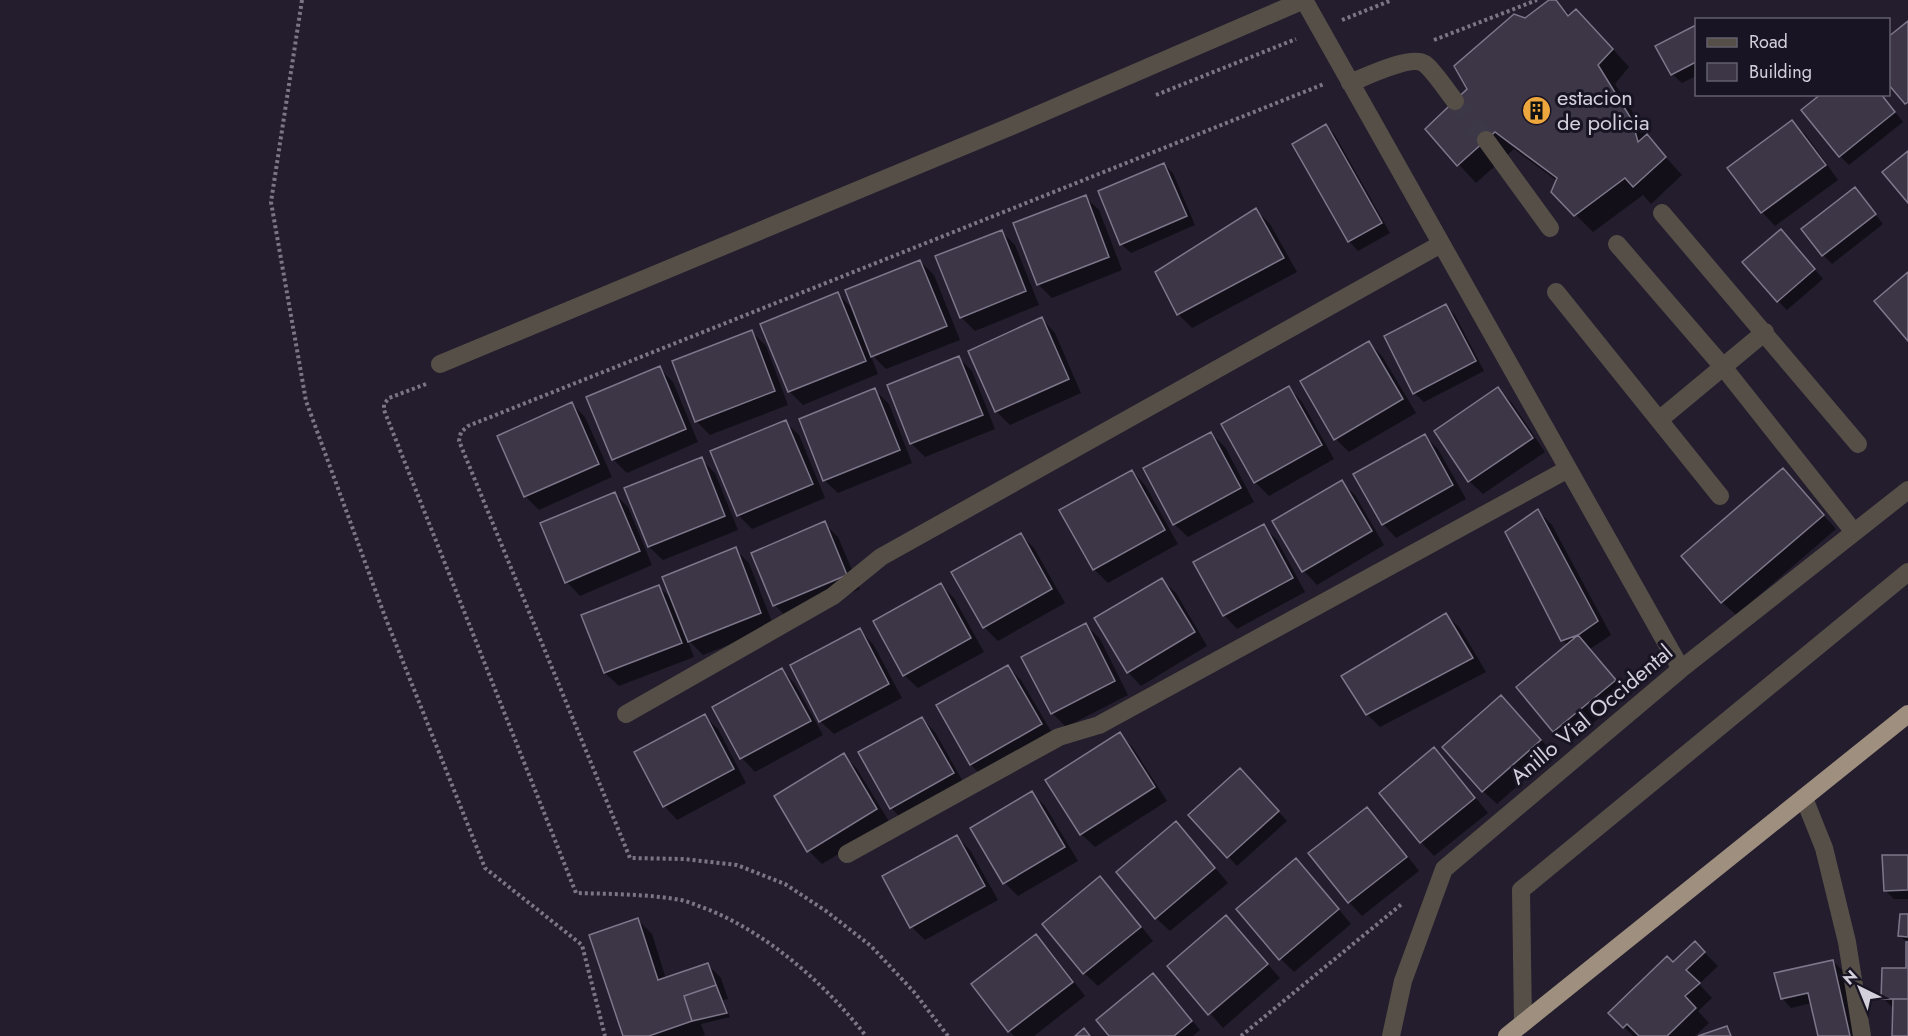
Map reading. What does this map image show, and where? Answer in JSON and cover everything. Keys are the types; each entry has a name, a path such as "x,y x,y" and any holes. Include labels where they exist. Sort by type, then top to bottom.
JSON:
{"highway":[{"path":"1507,1036 1524,1030 1539,1011 1908,714"}],"street":[{"path":"437,372 1304,0 1681,669"},
{"path":"1348,79 1416,60 1425,63 1455,101"},
{"path":"1486,140 1550,228"},
{"path":"1662,213 1858,444"},
{"path":"626,714 833,596 881,557 1441,243"},
{"path":"1617,244 1724,368 1854,532"},
{"path":"1556,292 1719,496"},
{"path":"1659,420 1765,332"},
{"path":"847,854 1059,737 1099,725 1568,469"},
{"name":"Anillo Vial Occidental","path":"1392,1036 1403,981 1444,869 1681,669 1908,490"},
{"path":"1524,1030 1521,890 1908,572"},
{"path":"1804,798 1824,848 1847,942 1862,1036"}],"path":[{"path":"302,0 271,202 306,401 388,625 484,868 582,945 605,1036"},
{"path":"1154,95 1392,0"},
{"path":"1431,42 1537,0"},
{"path":"948,1036 914,992 871,946 826,911 785,884 737,865 684,859 630,858 459,441 461,432 468,426 1348,79"},
{"path":"437,372 389,398 384,404 384,410 576,893 629,894 683,900 731,919 772,946 816,981 866,1036"},
{"path":"1242,1036 1407,900"}],"building":[{"name":"estacion de policia","path":"1549,0 1556,0 1568,16 1576,9 1613,49 1598,65 1632,120 1638,142 1647,134 1666,157 1633,187 1625,178 1574,216 1551,192 1557,178 1495,132 1457,166 1425,129 1467,89 1454,66 1514,14 1525,18"},
{"path":"1908,21 1908,102 1905,104 1890,86 1890,35"},
{"path":"1695,26 1695,63 1671,75 1655,46"},
{"path":"1818,96 1883,96 1895,112 1839,157 1801,110"},
{"path":"1792,120 1826,165 1761,213 1727,168"},
{"path":"1326,124 1382,223 1348,242 1292,144"},
{"path":"1908,151 1908,203 1882,172"},
{"path":"1164,163 1187,216 1120,245 1098,191"},
{"path":"1855,187 1876,214 1822,256 1801,229"},
{"path":"1086,195 1109,257 1037,285 1013,223"},
{"path":"1256,208 1284,258 1177,315 1155,272"},
{"path":"1781,229 1815,269 1777,302 1742,262"},
{"path":"1002,230 1026,291 960,318 935,256"},
{"path":"920,260 947,326 871,357 845,290"},
{"path":"1908,272 1908,341 1874,301"},
{"path":"838,292 866,361 788,392 760,324"},
{"path":"1446,304 1476,361 1413,394 1384,336"},
{"path":"1042,317 1069,379 995,412 968,351"},
{"path":"752,330 775,391 695,422 672,361"},
{"path":"1369,341 1403,399 1334,440 1300,381"},
{"path":"959,356 983,415 910,444 887,385"},
{"path":"660,366 686,429 612,460 586,397"},
{"path":"1289,386 1322,445 1254,483 1221,424"},
{"path":"1498,387 1533,438 1468,482 1434,431"},
{"path":"875,388 900,450 823,481 799,419"},
{"path":"572,402 599,464 524,497 497,436"},
{"path":"786,420 813,484 737,516 710,451"},
{"path":"1211,432 1241,488 1173,525 1143,468"},
{"path":"1425,434 1453,485 1382,525 1353,474"},
{"path":"702,457 725,516 648,547 624,488"},
{"path":"1783,468 1824,515 1721,603 1681,556"},
{"path":"1132,470 1165,530 1093,570 1059,510"},
{"path":"1342,480 1372,531 1302,572 1272,521"},
{"path":"615,492 640,551 565,583 540,523"},
{"path":"1538,509 1598,621 1578,635 1561,641 1505,532"},
{"path":"825,521 847,575 773,606 751,553"},
{"path":"1264,524 1293,578 1223,616 1193,562"},
{"path":"1021,533 1052,589 983,628 951,572"},
{"path":"736,547 761,613 688,642 662,577"},
{"path":"1162,578 1195,632 1127,673 1094,618"},
{"path":"941,583 971,638 903,676 873,621"},
{"path":"659,585 682,643 604,673 581,615"},
{"path":"1446,613 1473,658 1366,715 1341,676"},
{"path":"1086,623 1115,681 1051,714 1021,657"},
{"path":"860,628 889,684 819,722 790,665"},
{"path":"1578,635 1616,680 1553,732 1516,687"},
{"path":"1008,665 1042,724 970,765 936,705"},
{"path":"782,668 811,721 740,759 712,707"},
{"path":"1501,695 1541,740 1482,792 1442,747"},
{"path":"705,714 734,769 663,807 634,752"},
{"path":"922,717 954,773 890,809 858,752"},
{"path":"1120,732 1155,787 1080,835 1045,780"},
{"path":"1434,747 1475,798 1420,843 1379,793"},
{"path":"844,753 877,809 807,852 774,796"},
{"path":"1240,768 1279,811 1227,858 1188,815"},
{"path":"1032,791 1065,847 1003,884 970,828"},
{"path":"1367,807 1407,857 1348,903 1308,853"},
{"path":"1176,821 1215,868 1155,919 1116,872"},
{"path":"957,835 985,886 910,928 882,876"},
{"path":"1882,855 1908,855 1908,890 1884,891"},
{"path":"1296,858 1339,909 1279,960 1236,909"},
{"path":"1100,876 1141,927 1083,974 1042,924"},
{"path":"1900,914 1908,914 1908,937 1898,936"},
{"path":"1226,915 1268,964 1208,1015 1167,966"},
{"path":"638,918 658,980 708,963 716,985 684,996 692,1021 649,1036 623,1036 589,935"},
{"path":"1036,934 1073,982 1008,1032 971,984"},
{"path":"1695,941 1705,952 1686,970 1700,983 1685,996 1696,1008 1667,1036 1639,1036 1627,1024 1623,1028 1608,1013 1667,956 1673,962"},
{"path":"1906,942 1908,942 1908,999 1881,999 1882,968 1906,968"},
{"path":"1833,960 1850,1036 1818,1036 1808,993 1781,999 1774,973"},
{"path":"1153,973 1192,1021 1174,1036 1109,1036 1096,1020"},
{"path":"716,985 727,1013 692,1021 684,996"},
{"path":"1893,999 1908,999 1908,1036 1892,1036"},
{"path":"1727,1026 1731,1036 1698,1036"},
{"path":"1084,1028 1090,1036 1075,1036"}],"tunnel":[{"path":"1455,101 1486,140"}],"place":[{"name":"estacion de policia","path":"1536,110"}]}
